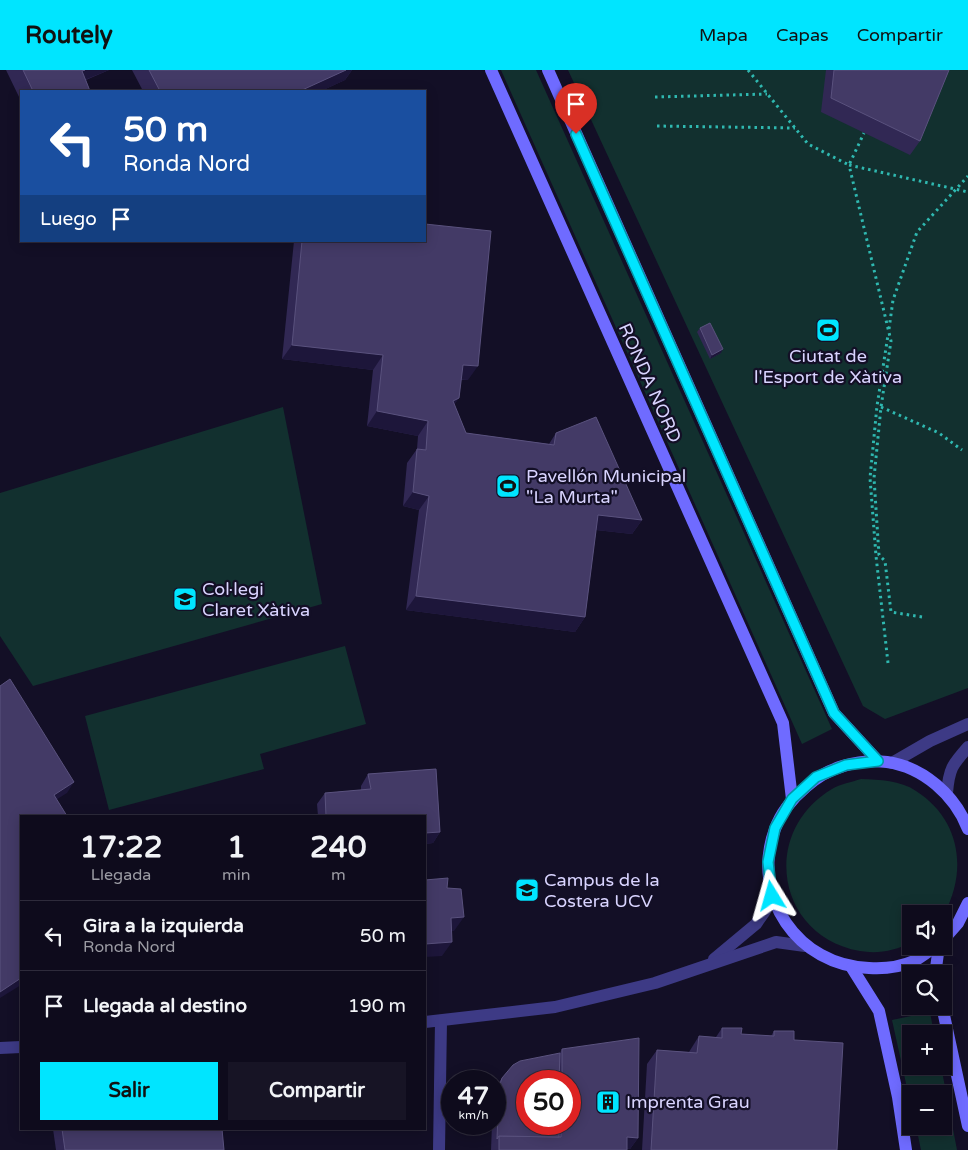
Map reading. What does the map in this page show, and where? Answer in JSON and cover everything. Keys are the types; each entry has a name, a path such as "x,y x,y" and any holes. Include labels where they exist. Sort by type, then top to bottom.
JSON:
{"main road":[{"name":"RONDA NORD","path":"491,70 783,723 792,799"},
{"name":"RONDA NORD","path":"548,70 834,713 878,761"},
{"path":"924,955 914,961 884,969 852,968 828,960 805,946 785,924 772,896 768,862 775,828 792,799 816,777 846,765 878,761 892,763 922,774 947,793 963,816 968,829"},
{"path":"952,930 958,923 968,903"},
{"path":"852,968 878,1011 898,1097 906,1150"},
{"path":"944,1015 968,1126"}],"street":[{"path":"892,763 930,741 968,724"},
{"path":"947,793 948,778 953,764 968,747"},
{"path":"708,964 756,924 772,896"},
{"path":"426,1022 511,1013 572,1003 655,983 776,942 805,946"},
{"path":"439,1150 441,1021"},
{"path":"0,1048 20,1047"}],"path":[{"path":"748,70 808,144 850,165 968,192"},
{"path":"655,97 768,94"},
{"path":"657,126 796,128"},
{"path":"864,133 850,165 891,341 881,407 874,478 879,555 885,561 891,612 922,617"},
{"path":"888,663 876,556 870,478 877,406 894,300 917,232 954,189 968,176"},
{"path":"881,407 939,433 962,450"}],"green space":[{"path":"501,70 536,70 832,729 802,744"},
{"name":"Ciutat de l'Esport de Xàtiva","path":"568,70 968,70 968,688 885,719 863,706"},
{"path":"283,407 322,604 33,686 0,636 0,493"},
{"path":"345,646 366,724 260,754 264,769 109,810 85,716"},
{"path":"861,779 883,780 910,787 931,803 942,816 951,831 956,846 956,880 948,905 902,905 902,946 893,950 866,952 832,941 810,925 795,904 788,880 787,855 794,830 809,808 832,789"},
{"path":"916,1015 931,1015 932,1025 902,1025 902,1065 892,1020"},
{"path":"904,1075 943,1075 945,1085 906,1085"},
{"path":"952,1124 957,1150 921,1150 918,1135 952,1135"}],"building":[{"path":"23,70 85,70 82,71 90,90 33,90"},
{"path":"149,70 346,70 302,90 159,90"},
{"path":"834,70 949,70 920,141 831,98"},
{"path":"426,224 491,231 478,366 463,365 459,398 453,401 466,433 554,445 556,433 596,417 642,520 598,515 585,617 416,596 429,496 413,492 417,449 426,450 428,421 377,411 383,355 292,345 302,242 426,242"},
{"path":"710,323 723,349 712,355 700,328"},
{"path":"10,679 74,782 54,795 66,815 20,815 20,979 0,992 0,686"},
{"path":"436,769 440,832 426,833 426,815 326,815 325,793 371,789 368,774"},
{"path":"448,878 447,888 461,889 464,917 451,918 452,942 426,944 426,880"},
{"path":"722,1028 742,1028 741,1034 774,1036 774,1031 794,1031 794,1040 843,1043 837,1150 651,1150 657,1050 697,1053 699,1036 722,1038"},
{"path":"639,1038 638,1138 627,1137 627,1150 499,1150 499,1136 561,1137 561,1135 581,1135 581,1070 562,1070 562,1049"},
{"path":"560,1053 559,1070 516,1070 516,1135 559,1135 559,1137 499,1136 497,1139 497,1135 506,1135 506,1073 513,1065 520,1061"},
{"path":"62,1130 222,1130 224,1150 65,1150"}],"place":[{"name":"Ciutat de l'Esport de Xàtiva","path":"828,330"},
{"name":"Pavellón Municipal \"La Murta\"","path":"508,486"},
{"name":"Col·legi Claret Xàtiva","path":"185,599"},
{"name":"Campus de la Costera UCV","path":"527,890"},
{"name":"Imprenta Grau","path":"608,1102"}],"route":[{"path":"576,134 834,713 878,761 846,765 816,777 792,799 775,828 768,862 772,896"}]}
